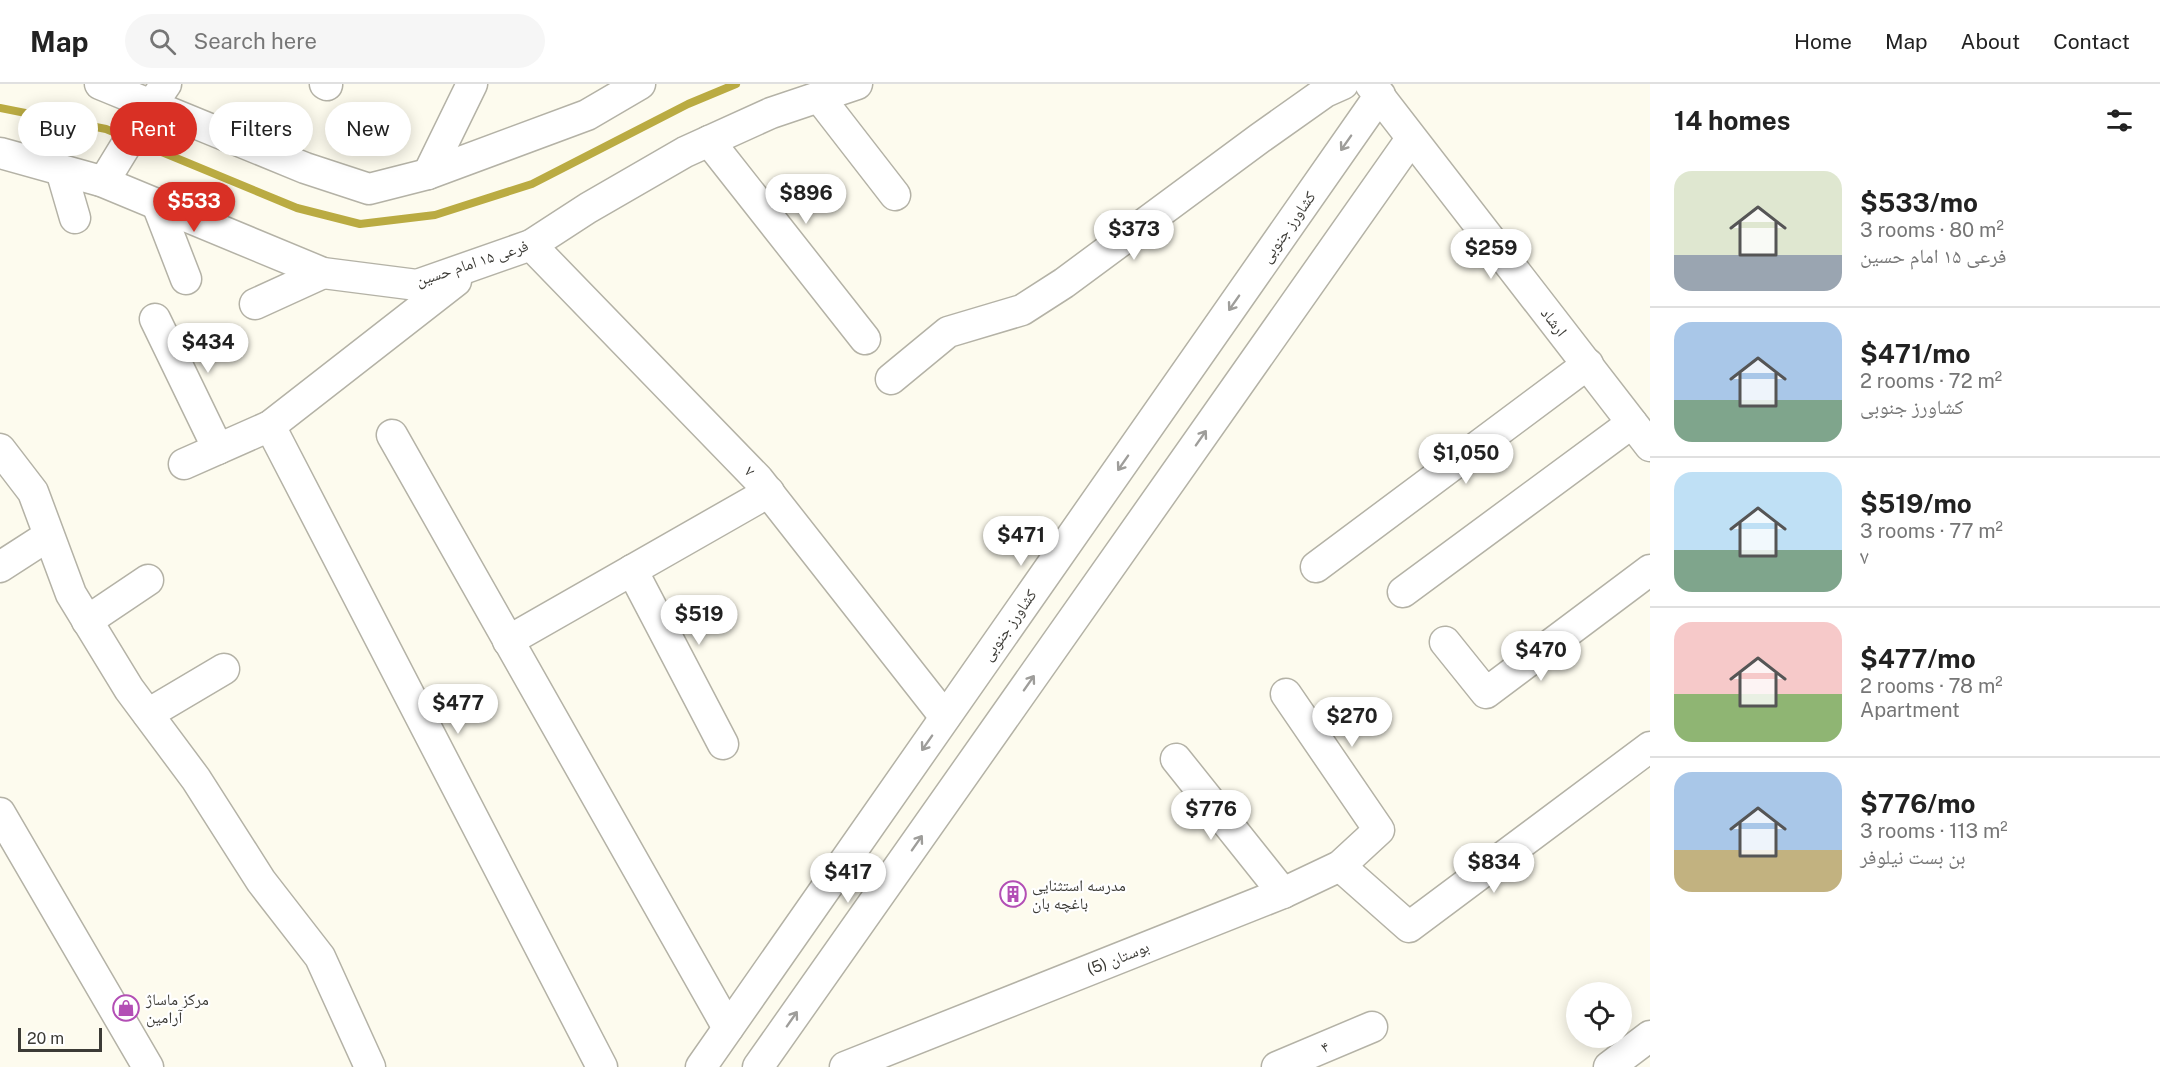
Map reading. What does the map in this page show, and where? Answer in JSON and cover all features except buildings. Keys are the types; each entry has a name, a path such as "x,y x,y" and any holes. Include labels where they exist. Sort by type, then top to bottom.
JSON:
{"street":[{"path":"100,84 153,102"},
{"path":"428,174 472,84"},
{"path":"197,121 304,168 369,189 428,174 587,115 640,84"},
{"name":"فرعی ۱۵ امام حسین","path":"0,153 61,170 105,177 158,204 323,273 417,285 531,245 588,208 685,152 771,113 857,84"},
{"path":"891,379 948,332 1022,310 1064,283 1260,138 1325,92 1342,84"},
{"name":"ارشاد","path":"1375,89 1411,139 1650,446"},
{"name":"کشاورز جنوبی","path":"701,1067 945,717 1375,89"},
{"path":"819,97 895,195"},
{"path":"758,1067 1411,139"},
{"path":"709,141 865,339"},
{"path":"105,177 118,156"},
{"path":"61,170 75,218"},
{"path":"158,204 186,279"},
{"name":"۷","path":"531,245 769,492 945,717"},
{"path":"184,464 270,426 476,264"},
{"path":"255,304 323,273"},
{"path":"155,319 218,449"},
{"path":"1316,567 1587,364"},
{"path":"1403,592 1632,423"},
{"path":"270,426 602,1067"},
{"path":"392,435 728,1028"},
{"path":"0,449 33,492 71,594 87,621 129,689 196,779 261,881 320,957 370,1067"},
{"path":"508,641 769,492"},
{"path":"0,567 48,536"},
{"path":"632,570 723,744"},
{"path":"1445,642 1486,693 1650,570"},
{"path":"87,621 148,580"},
{"path":"148,714 224,669"},
{"name":"بوستان (5)","path":"845,1067 1283,892 1340,866 1379,830 1286,694"},
{"path":"1340,866 1409,927 1650,747"},
{"path":"1176,759 1283,892"},
{"path":"0,813 148,1067"},
{"path":"837,872 881,895"},
{"name":"۴","path":"1277,1067 1372,1027"},
{"path":"1609,1067 1650,1036"}],"waterway":[{"path":"0,108 106,129 297,208 360,224 435,215 532,184 688,104 736,84"}],"place":[{"name":"مدرسه استثنایی باغچه بان","path":"1013,894"},
{"name":"مرکز ماساژ آرامین","path":"126,1008"}]}
